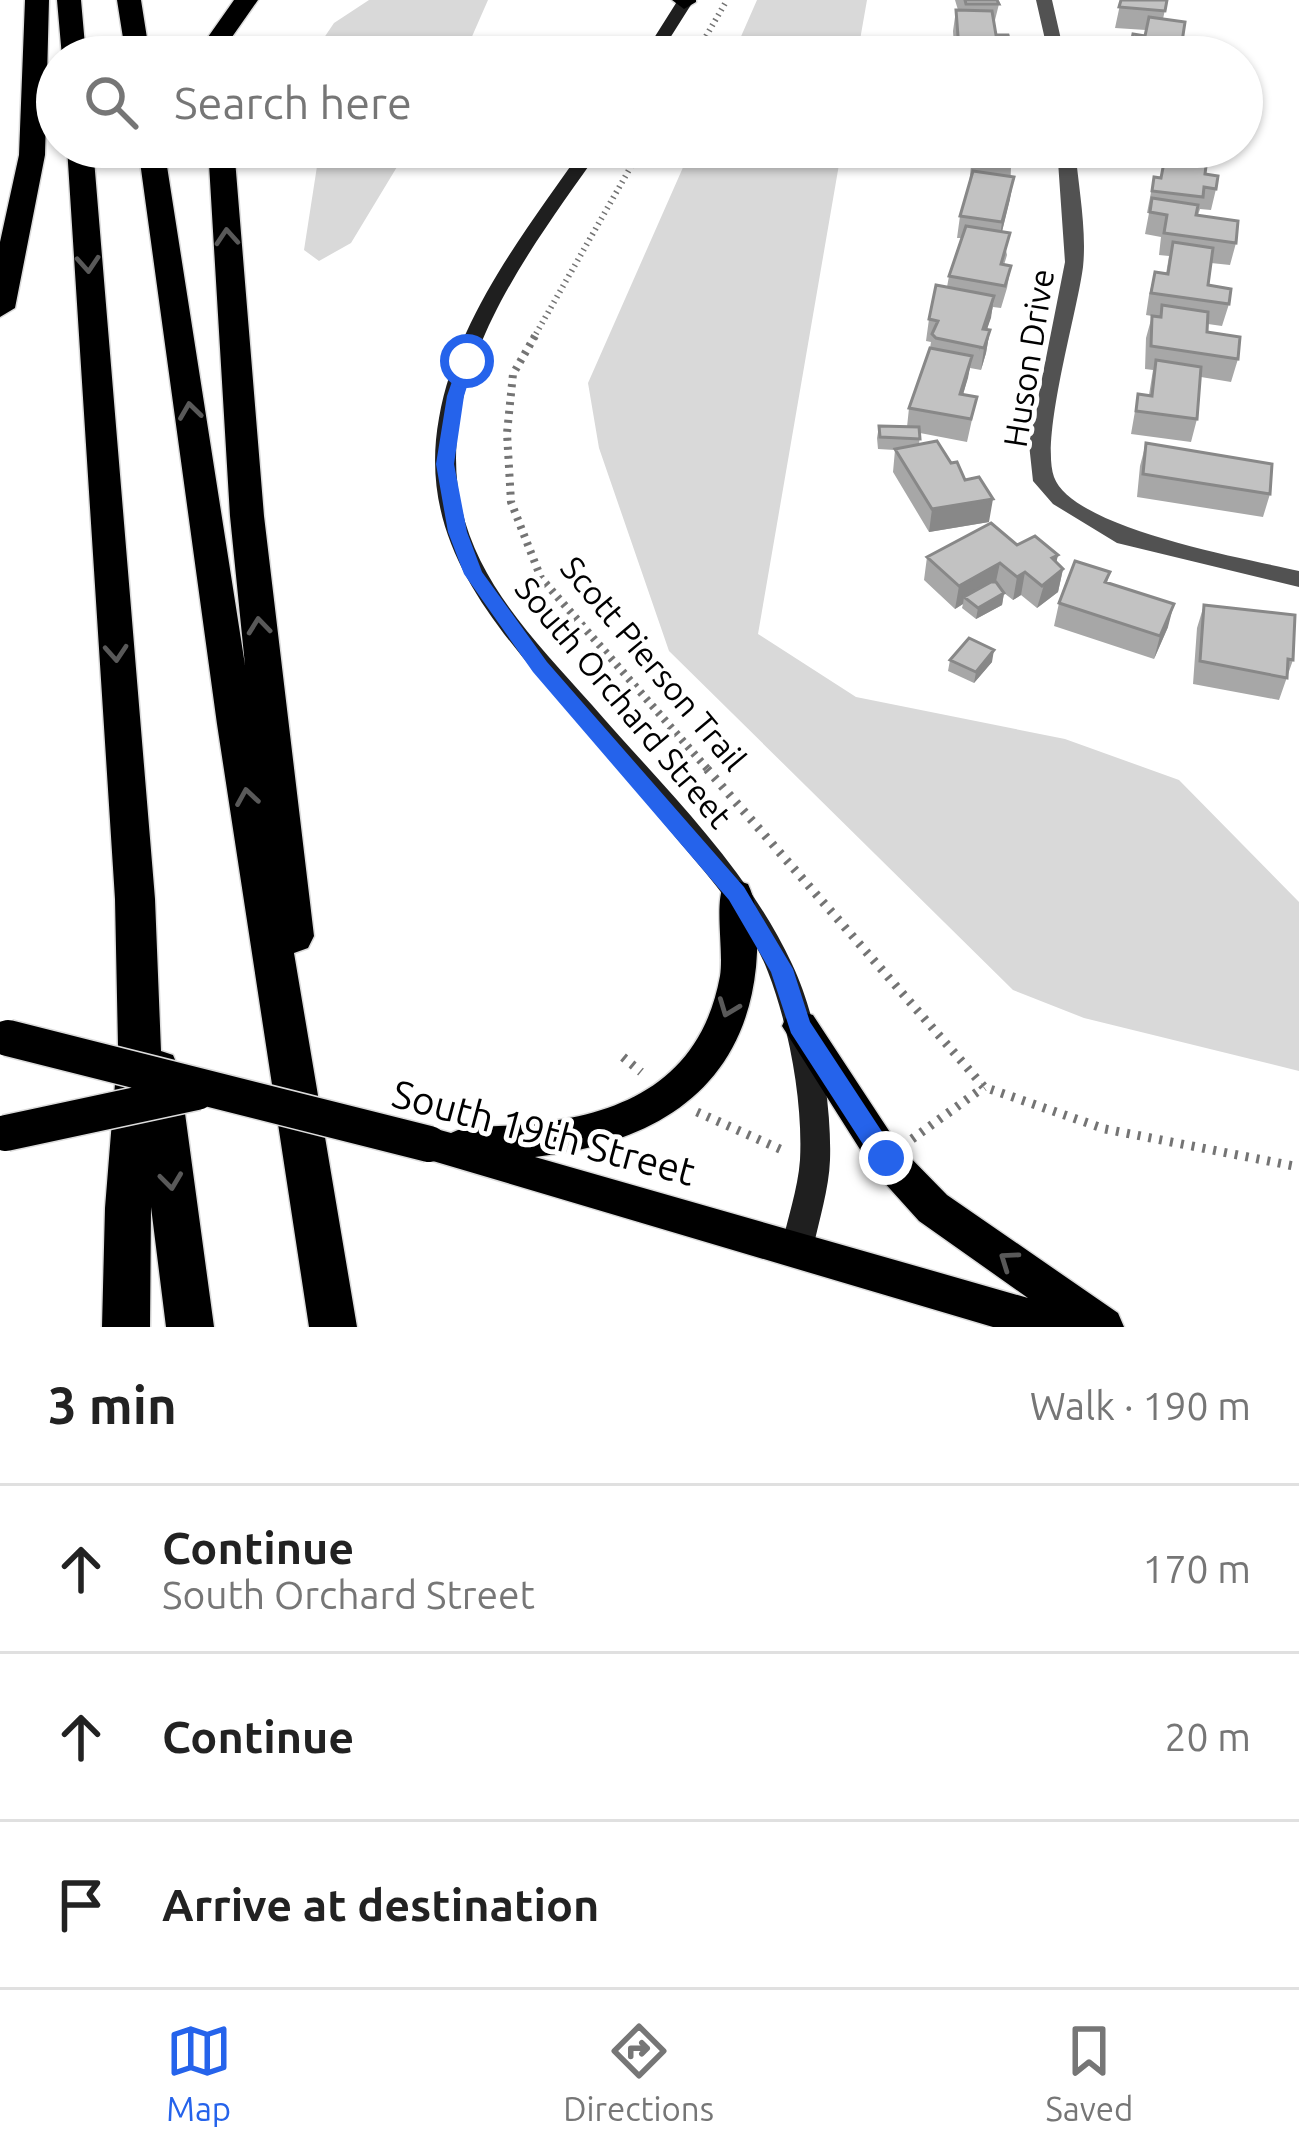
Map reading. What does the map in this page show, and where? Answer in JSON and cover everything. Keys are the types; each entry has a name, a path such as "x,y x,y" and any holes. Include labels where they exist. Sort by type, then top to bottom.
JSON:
{"highway":[{"path":"0,308 32,155 37,0"},
{"path":"70,0 73,36"},
{"path":"129,0 135,36"},
{"path":"221,36 246,0"},
{"path":"82,168 135,898 140,1046 128,1208 126,1327"},
{"path":"154,168 236,724 334,1327"},
{"path":"223,168 248,516 334,1327"},
{"path":"135,898 190,1327"}],"main road":[{"path":"663,36 685,1"},
{"name":"South Orchard Street","path":"580,168 513,272 467,361 447,437 450,497 473,574 499,615 736,894 781,969 800,1026 815,1162 797,1249"},
{"path":"491,1153 607,1126 670,1097 703,1060 730,1006 743,952 736,894"},
{"path":"800,1026 886,1158 933,1208 1104,1327"},
{"name":"South 19th Street","path":"4,1037 428,1144 491,1153 1061,1327"},
{"path":"3,1134 202,1090"}],"street":[{"path":"1044,0 1052,36"},
{"name":"Huson Drive","path":"1067,168 1074,262 1040,444 1044,482 1061,499 1125,538 1299,579"}],"path":[{"path":"707,36 728,0"},
{"name":"Scott Pierson Trail","path":"630,168 513,374 508,433 511,502 541,578 984,1087 1105,1129 1299,1167"},
{"path":"623,1057 670,1097 718,1125 815,1162"},
{"path":"913,1138 984,1087"}],"shaded area":[{"path":"369,0 488,0 472,36 325,36 334,23"},
{"path":"757,0 867,0 861,36 741,36"},
{"path":"317,168 396,168 351,243 319,261 304,250"},
{"path":"683,168 838,168 758,634 856,697 1065,739 1179,780 1299,902 1299,1071 1084,1018 1013,990 669,651 599,448 588,383"}],"building":[{"path":"965,0 997,0 999,4 966,4"},
{"path":"1121,0 1167,0 1165,11 1119,7"},
{"path":"956,10 992,11 996,35 1008,36 958,36"},
{"path":"1149,17 1185,22 1183,36 1145,36"},
{"path":"1163,168 1206,168 1205,174 1218,176 1216,189 1204,187 1203,197 1152,191 1154,177 1161,178"},
{"path":"973,171 1014,177 1002,222 960,216"},
{"path":"1152,198 1198,205 1196,215 1238,221 1236,243 1164,233 1167,215 1150,212"},
{"path":"966,226 1010,233 1001,264 1011,266 1005,286 949,276"},
{"path":"1173,242 1213,248 1208,285 1231,289 1229,304 1151,293 1155,272 1168,274"},
{"path":"936,285 994,296 983,329 990,330 984,348 932,334 938,321 929,319"},
{"path":"1162,305 1208,312 1207,332 1240,337 1238,359 1151,346 1152,316 1161,317"},
{"path":"930,348 972,356 960,394 977,397 971,419 909,408"},
{"path":"1156,360 1201,367 1197,419 1136,411 1138,394 1152,396"},
{"path":"879,426 919,427 920,439 880,437"},
{"path":"937,441 951,463 957,462 965,480 979,477 993,499 932,509 895,449"},
{"path":"1146,443 1272,464 1270,494 1143,474"},
{"path":"991,523 1017,545 1035,536 1058,555 1052,558 1063,569 1042,586 1025,572 1017,577 1000,563 959,586 927,557"},
{"path":"1075,561 1110,572 1105,582 1174,604 1160,636 1059,603"},
{"path":"991,582 1004,593 978,608 964,597"},
{"path":"1204,605 1295,615 1293,660 1288,659 1287,678 1200,661"},
{"path":"969,638 994,650 976,672 950,660"}],"route":[{"path":"467,361 455,396 445,464 458,532 473,574 540,667 736,894 781,969 800,1026 886,1158"}]}
